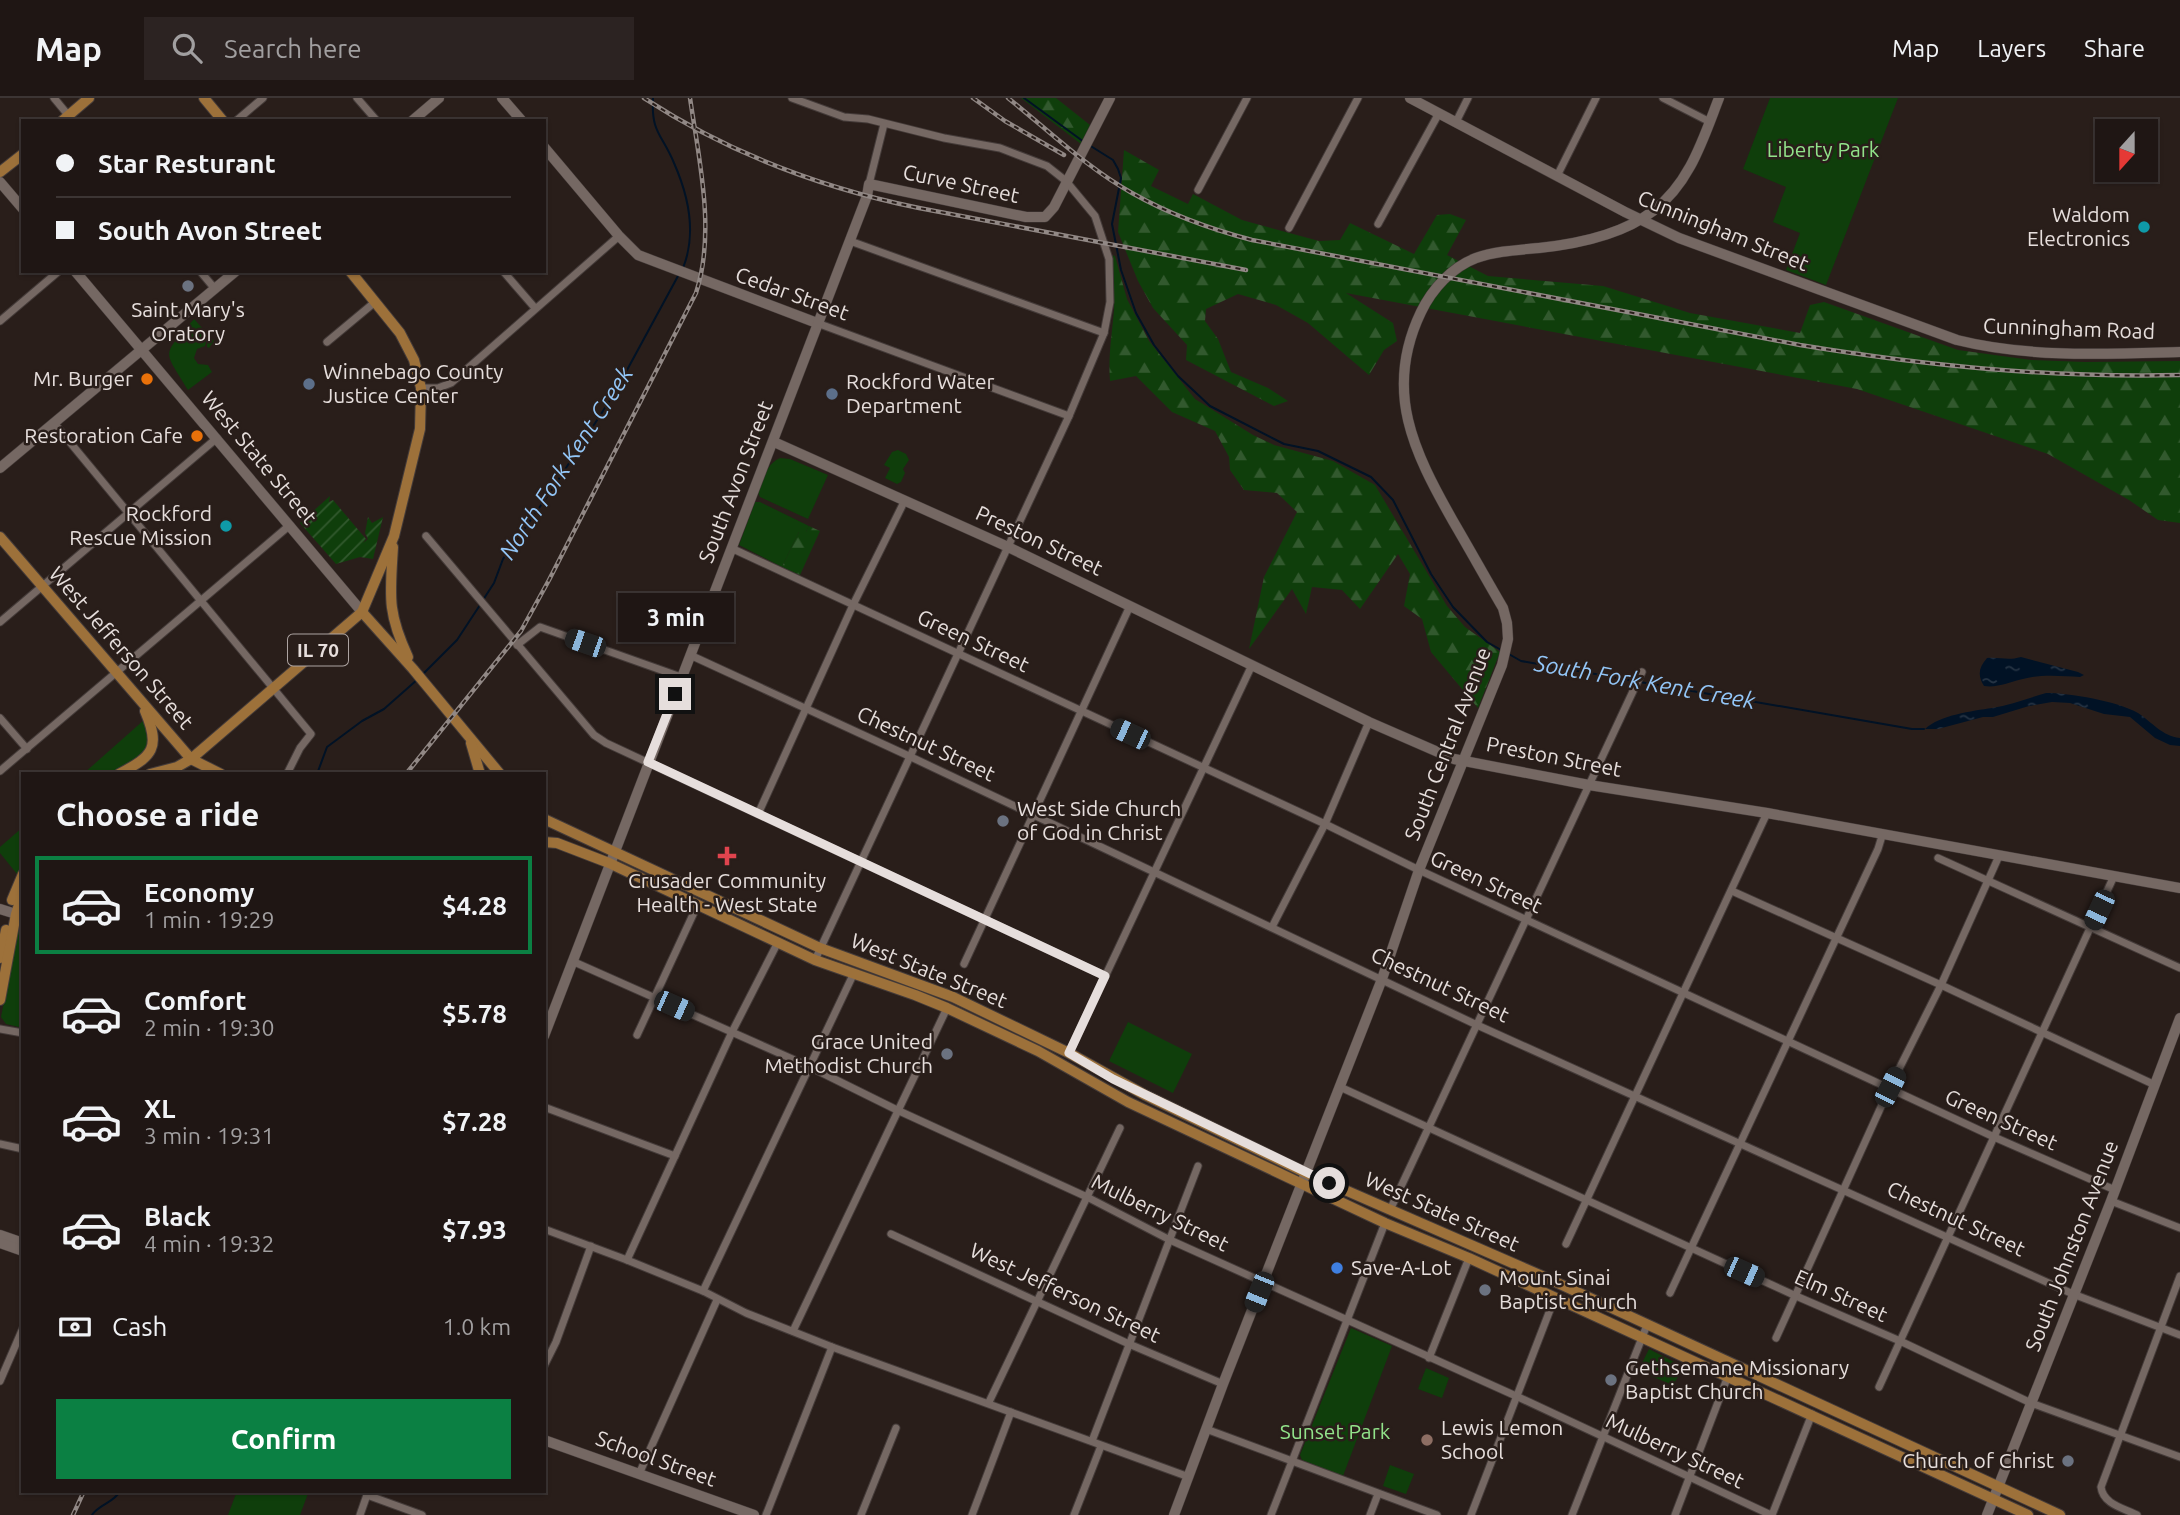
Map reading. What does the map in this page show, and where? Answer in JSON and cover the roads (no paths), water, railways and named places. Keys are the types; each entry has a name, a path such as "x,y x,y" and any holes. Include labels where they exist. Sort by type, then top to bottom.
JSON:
{"main road":[{"path":"68,119 89,98"},
{"path":"204,98 221,119"},
{"path":"0,172 21,155"},
{"path":"352,273 400,333 414,360 421,388 420,429 394,537 391,611 396,631 416,673"},
{"name":"West Jefferson Street","path":"0,537 191,759 217,772"},
{"path":"362,612 394,537"},
{"name":"West State Street","path":"362,612 498,772"},
{"name":"IL 70","path":"157,772 191,759 362,612"},
{"path":"123,772 146,759 154,741 153,730 141,702"},
{"path":"469,737 479,772"},
{"name":"IL 70","path":"135,772 173,761 191,759"},
{"name":"West State Street","path":"546,820 820,948 953,997 1069,1053 1385,1223 1469,1258 1812,1414 1996,1492 2060,1515"},
{"name":"West State Street","path":"546,842 557,843 609,863 815,960 947,1008 1038,1051 1128,1102 1549,1279 1996,1492 2028,1515"},
{"path":"0,958 8,912 21,879"},
{"path":"0,1000 8,912 21,895"}],"street":[{"path":"54,98 68,119"},
{"path":"238,119 263,98"},
{"path":"357,98 375,119"},
{"path":"414,119 439,98"},
{"path":"502,98 520,119"},
{"path":"792,98 837,116 868,119 1000,148 1047,166 1066,181 1095,216 1109,259 1110,302 1104,332 1069,416 815,960"},
{"path":"1066,181 1110,98"},
{"path":"1198,190 1247,98"},
{"path":"1289,228 1358,98"},
{"name":"Cunningham Street","path":"1410,98 1679,238 1957,341"},
{"path":"1456,122 1468,98"},
{"path":"1557,176 1596,98"},
{"path":"1663,98 1710,122"},
{"name":"South Central Avenue","path":"1174,1515 1382,979 1419,870 1502,665 1508,639 1503,608 1426,473 1411,435 1404,388 1413,331 1425,305 1446,277 1475,258 1494,253 1581,242 1607,234 1653,211 1685,176 1695,159 1719,98"},
{"path":"1378,224 1439,113"},
{"name":"South Avon Street","path":"546,1031 850,242 867,196 884,124"},
{"name":"Cedar Street","path":"546,153 638,255 688,276 1069,416"},
{"path":"0,181 21,207"},
{"name":"Curve Street","path":"869,184 1026,217 1045,217 1051,212 1066,181"},
{"path":"421,388 438,388 451,383 619,236"},
{"path":"850,242 1104,332"},
{"path":"0,321 57,273"},
{"name":"West State Street","path":"77,273 362,612"},
{"path":"202,273 215,289"},
{"path":"0,468 234,273"},
{"path":"505,273 535,308"},
{"path":"327,342 376,302"},
{"name":"Cunningham Road","path":"1957,341 1998,349 2066,353 2180,352"},
{"path":"54,423 311,734 300,748 288,772"},
{"path":"0,622 216,438"},
{"name":"Preston Street","path":"774,442 1006,546 1369,722 1454,758 1589,785 1767,813 2180,888"},
{"path":"758,814 853,606 905,500"},
{"path":"0,771 290,525"},
{"path":"426,536 594,735 606,743 1105,976"},
{"name":"Green Street","path":"731,548 1994,1137 2115,1190"},
{"path":"964,964 1130,606"},
{"path":"517,645 540,627 681,677"},
{"name":"Chestnut Street","path":"690,655 1477,1025 1844,1189 1946,1238 2073,1294 2180,1335"},
{"path":"1069,1053 1252,665"},
{"path":"1390,1210 1642,672"},
{"path":"0,718 27,749"},
{"path":"1272,927 1325,824 1369,722"},
{"path":"1566,1244 1767,813"},
{"path":"1670,1293 1882,836"},
{"path":"1776,1338 1999,856"},
{"path":"1938,858 2180,968"},
{"path":"1879,1387 2114,876"},
{"path":"1732,891 2155,1085"},
{"path":"637,1035 697,905"},
{"path":"627,1260 732,1032 778,942"},
{"name":"Mulberry Street","path":"572,961 808,1066 897,1111 1087,1197 1170,1240 1516,1396 1771,1515"},
{"path":"703,1292 853,975"},
{"path":"793,1331 947,1008"},
{"name":"South Johnston Avenue","path":"1987,1515 2180,1018"},
{"path":"0,1029 21,1033"},
{"name":"Elm Street","path":"1340,1087 2031,1403 2180,1457"},
{"path":"546,1108 674,1156"},
{"path":"989,1402 1120,1128"},
{"path":"0,1144 21,1149"},
{"path":"1093,1441 1198,1166"},
{"path":"2111,1201 2180,1228"},
{"path":"1271,1515 1385,1223"},
{"path":"546,1230 627,1260 832,1347 1189,1477"},
{"name":"West Jefferson Street","path":"891,1234 1129,1344 1223,1384"},
{"path":"0,1235 21,1242"},
{"path":"0,1243 21,1250"},
{"path":"546,1362 591,1246"},
{"path":"1429,1358 1469,1258"},
{"path":"2137,1515 2109,1502 2102,1495 2101,1487 2180,1276"},
{"path":"1471,1515 1555,1297"},
{"path":"639,1474 717,1300"},
{"path":"1572,1515 1647,1325"},
{"path":"0,1381 21,1333"},
{"path":"766,1515 832,1347"},
{"path":"1675,1515 1728,1376"},
{"path":"972,1515 1012,1412"},
{"path":"1771,1515 1812,1414"},
{"path":"861,1515 896,1429"},
{"path":"1206,1429 1437,1515"},
{"name":"School Street","path":"546,1441 754,1515"},
{"path":"1074,1515 1101,1446"},
{"path":"360,1515 368,1493 422,1515"},
{"path":"1370,1515 1378,1494"}],"water":[{"path":"2021,657 2084,675 2037,676 1984,686 1980,671 1987,658"},
{"path":"2046,693 2093,698 2129,709 2162,732 2180,738 2180,746 2155,738 2130,717 2104,714 2070,703 2052,702 2029,706 1993,717 1983,717 1938,729 1925,729 1948,717 2006,705"}],"waterway":[{"name":"North Fork Kent Creek","path":"653,98 656,126 674,163 687,202 690,242 683,268"},
{"name":"South Fork Kent Creek","path":"1024,98 1084,142"},
{"name":"South Fork Kent Creek","path":"1089,145 1113,160 1118,169 1121,178 1112,224 1121,270 1136,313 1154,345 1178,376 1210,406 1284,444 1318,451 1371,477 1393,500 1431,574 1453,607 1487,642 1503,651"},
{"name":"North Fork Kent Creek","path":"483,600 494,583 503,559 614,394 678,276"},
{"name":"North Fork Kent Creek","path":"424,673 457,640 480,605"},
{"name":"South Fork Kent Creek","path":"1507,653 1521,661 1635,681"},
{"name":"North Fork Kent Creek","path":"318,772 327,747 362,721 384,709 418,679"},
{"name":"South Fork Kent Creek","path":"1640,682 1924,729"},
{"name":"North Fork Kent Creek","path":"92,1515 118,1493"}],"railway":[{"path":"644,98 708,135 742,151 776,166 846,190 919,208 1246,270"},
{"path":"408,772 521,631 696,293 702,270 705,221 690,98"},
{"path":"973,98 1005,121 1064,155"},
{"path":"1008,98 1084,160 1132,193 1190,220 1252,240 1848,352 1989,369 2084,375 2180,375"},
{"path":"73,1515 83,1493"}],"place":[{"name":"Waldom Electronics","path":"2144,227"},
{"name":"Saint Mary's Oratory","path":"188,286"},
{"name":"Mr. Burger","path":"147,379"},
{"name":"Winnebago County Justice Center","path":"309,384"},
{"name":"Rockford Water Department","path":"832,394"},
{"name":"Restoration Cafe","path":"197,436"},
{"name":"Rockford Rescue Mission","path":"226,526"},
{"name":"West Side Church of God in Christ","path":"1003,821"},
{"name":"Crusader Community Health - West State","path":"727,856"},
{"name":"Grace United Methodist Church","path":"947,1054"},
{"name":"Save-A-Lot","path":"1337,1268"},
{"name":"Mount Sinai Baptist Church","path":"1485,1290"},
{"name":"Gethsemane Missionary Baptist Church","path":"1611,1380"},
{"name":"Lewis Lemon School","path":"1427,1440"},
{"name":"Church of Christ","path":"2068,1461"}],"park label":[{"name":"Liberty Park","path":"1823,150"},
{"name":"Sunset Park","path":"1335,1432"}]}
